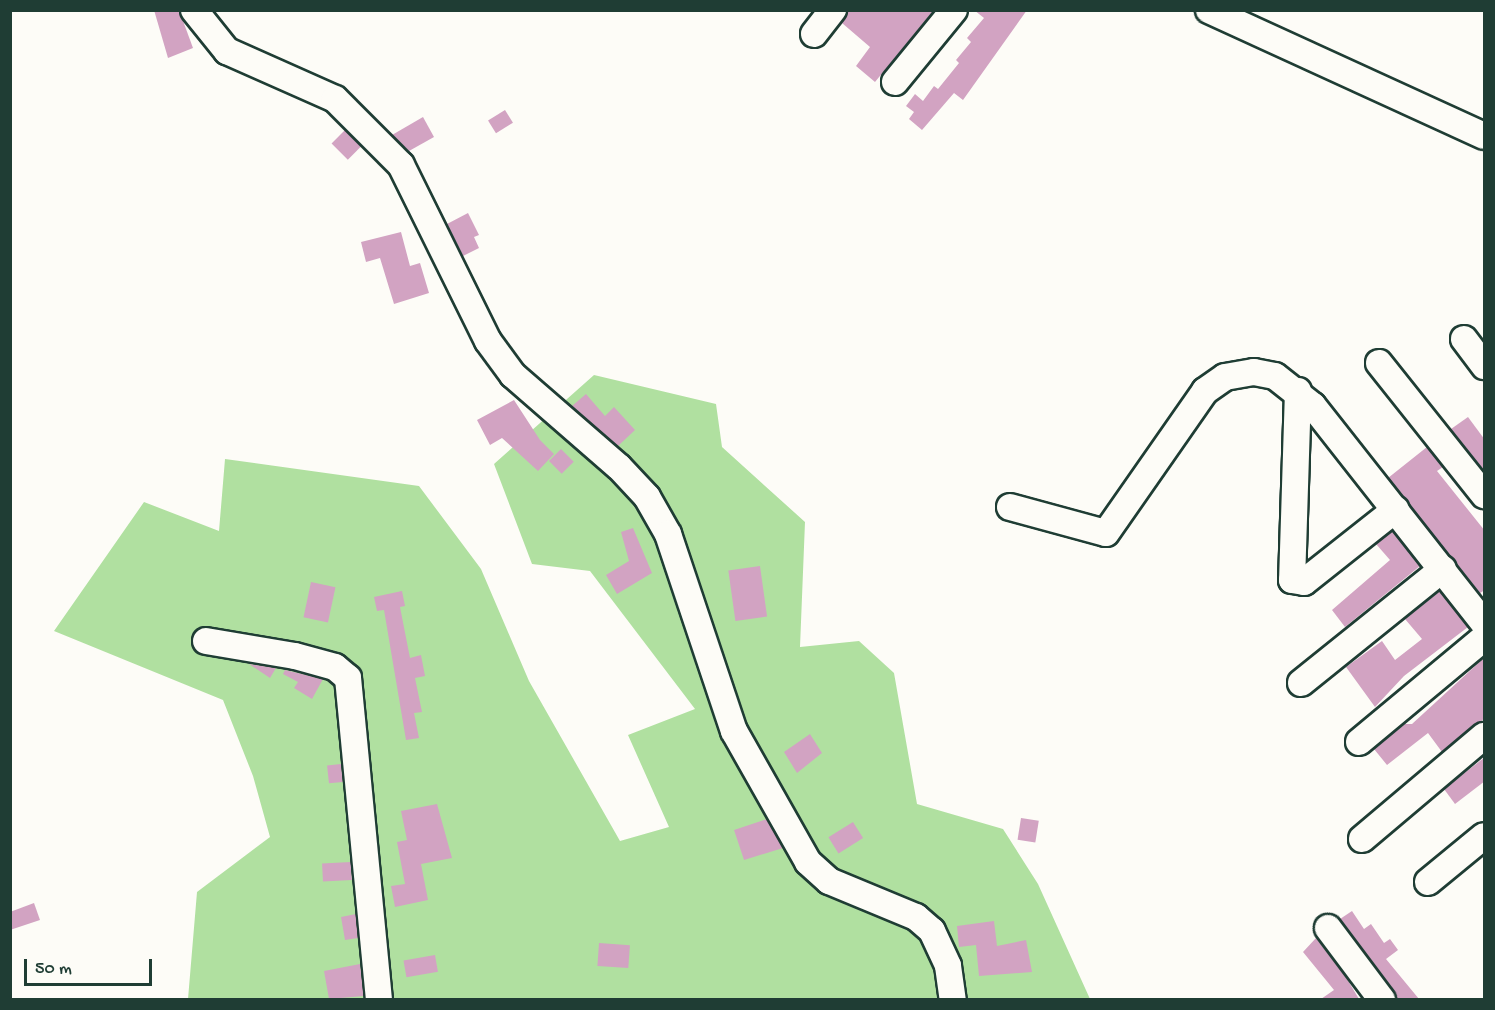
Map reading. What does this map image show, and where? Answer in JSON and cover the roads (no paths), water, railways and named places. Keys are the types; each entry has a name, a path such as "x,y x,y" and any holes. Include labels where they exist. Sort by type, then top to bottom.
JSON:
{"street":[{"path":"194,10 227,51 335,99 401,165 488,341 513,375 619,467 646,497 668,534 734,731 808,862 829,881 916,917 932,931 948,966 953,999"},
{"path":"814,34 833,10"},
{"path":"895,82 954,10"},
{"path":"1209,10 1485,136"},
{"path":"1464,339 1485,366"},
{"path":"1379,363 1485,495"},
{"path":"1010,507 1106,533 1205,391 1225,377 1254,372 1275,376 1298,392 1396,509 1485,623"},
{"path":"1298,392 1292,580 1304,582 1396,509"},
{"path":"1301,683 1443,569"},
{"path":"1359,742 1485,638"},
{"path":"206,641 295,657 335,667 348,678 379,999"},
{"path":"1362,839 1485,736"},
{"path":"1428,882 1485,836"},
{"path":"1328,928 1382,999"}]}
